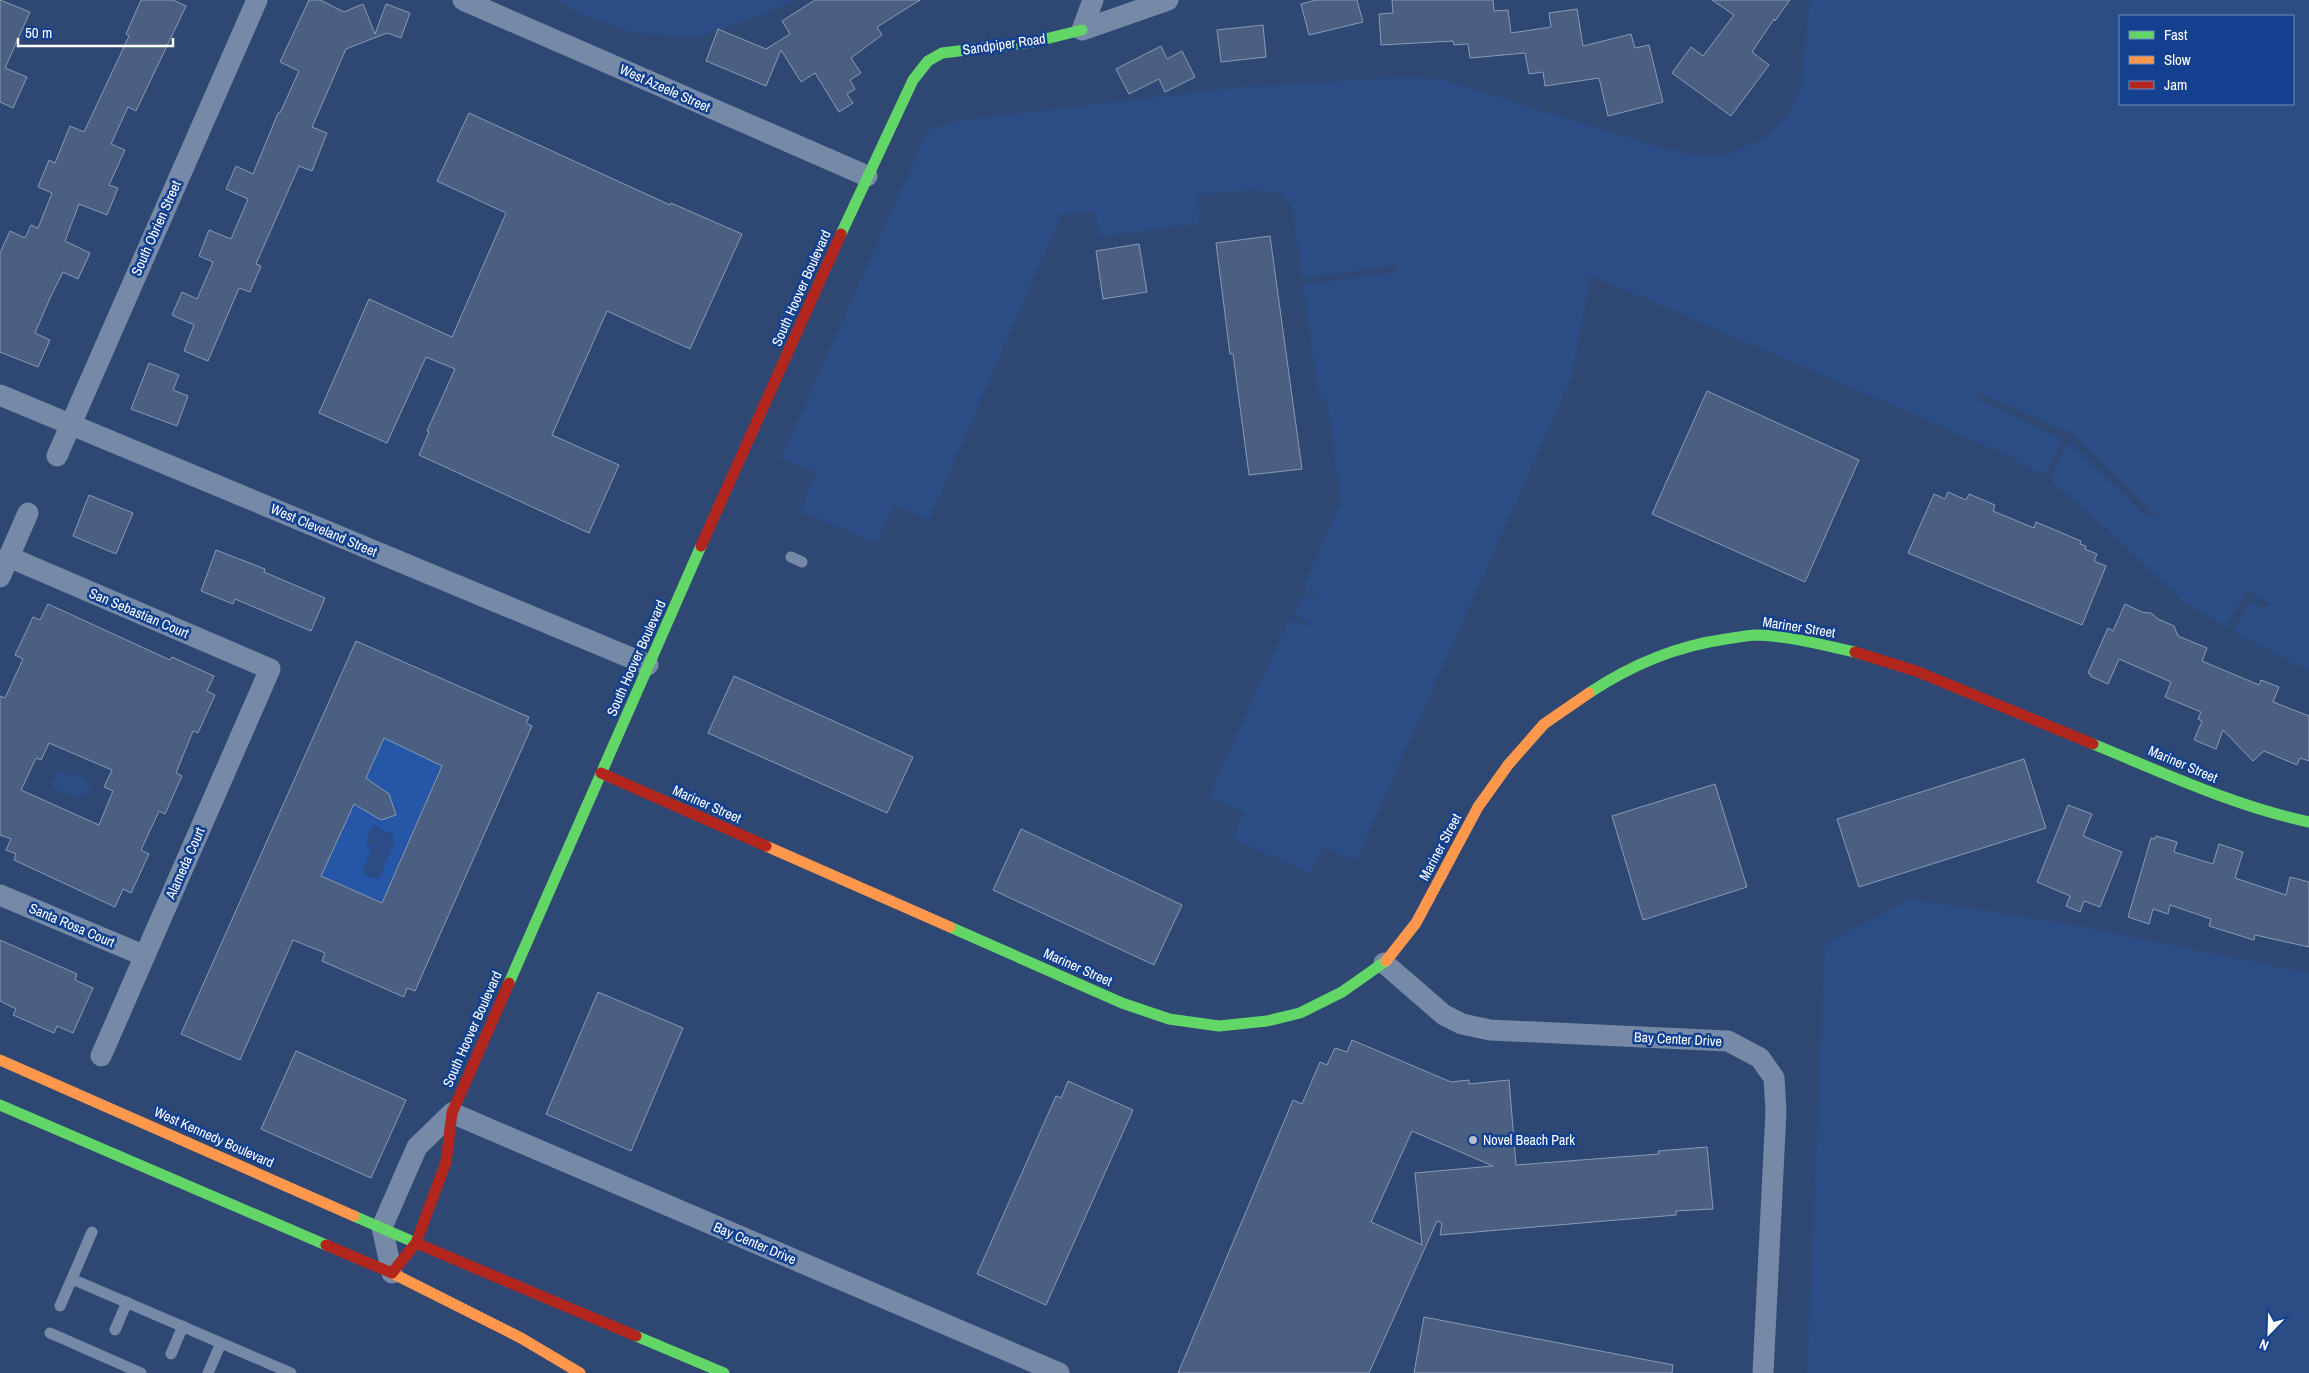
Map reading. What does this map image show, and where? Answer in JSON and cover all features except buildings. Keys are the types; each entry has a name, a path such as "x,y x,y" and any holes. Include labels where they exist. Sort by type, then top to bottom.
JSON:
{"main road":[{"name":"Sandpiper Road","path":"928,61 942,53 1033,42 1082,30"},
{"name":"South Hoover Boulevard","path":"392,1273 416,1243 446,1162 452,1113 648,665 867,176 913,80 928,61"},
{"name":"Mariner Street","path":"601,774 1122,1003 1169,1018 1219,1026 1267,1021 1300,1013 1342,992 1384,963 1416,923 1478,807 1508,764 1544,724 1613,676 1658,655 1714,641 1756,635 1805,641 1871,656 1916,671 2216,795 2267,813 2309,822"},
{"name":"West Kennedy Boulevard","path":"0,1060 416,1243 724,1373"},
{"path":"0,1105 392,1273 486,1319 580,1373"}],"street":[{"name":"South Obrien Street","path":"57,456 257,0"},
{"name":"West Azeele Street","path":"463,0 867,176"},
{"path":"1082,30 1093,0"},
{"name":"Sandpiper Road","path":"1082,30 1168,0"},
{"name":"West Cleveland Street","path":"0,395 648,665"},
{"path":"0,577 28,513"},
{"name":"San Sebastian Court","path":"9,557 270,669"},
{"name":"Alameda Court","path":"101,1056 270,669"},
{"name":"Santa Rosa Court","path":"0,895 145,956"},
{"name":"Bay Center Drive","path":"1384,963 1444,1015 1462,1024 1490,1030 1728,1041 1760,1058 1774,1078 1776,1111 1763,1373"},
{"path":"392,1273 382,1227 417,1147 452,1113"},
{"name":"Bay Center Drive","path":"452,1113 1059,1373"}],"lane":[{"path":"60,1306 92,1232"},
{"path":"72,1279 291,1373"},
{"path":"115,1330 127,1302"},
{"path":"171,1354 183,1326"},
{"path":"50,1333 140,1373"},
{"path":"208,1373 221,1342"}],"shaded area":[{"path":"557,0 794,0 755,18 691,39 629,31 581,14"},
{"path":"1810,0 2309,0 2309,671 2233,632 2181,599 2087,511 2044,476 2005,454 1591,275 1571,379 1356,861 1322,847 1311,874 1232,838 1244,812 1209,797 1341,502 1327,400 1319,397 1292,206 1280,193 1256,190 1197,194 1200,223 1099,237 1095,211 1061,215 929,520 893,505 877,543 800,511 816,473 781,458 928,130 954,121 1232,88 1407,77 1444,80 1665,149 1703,157 1732,153 1766,137 1789,114 1801,88"},
{"path":"384,738 442,766 382,903 321,876"},
{"path":"58,771 74,776 82,774 92,789 79,798 51,788"},
{"path":"373,825 394,835 393,840 395,841 379,879 375,877 368,878 362,871 372,847 365,844"},
{"path":"1910,899 2068,924 2309,973 2309,1373 1807,1373 1825,944"}],"pier":[{"path":"1397,265 1397,272 1304,285 1303,278"},
{"path":"1979,393 2073,434 2155,514 2149,518 2069,442 2049,481 2044,476 2062,439 1977,399"},
{"path":"1304,585 1306,586 1304,591 1318,597 1317,600 1304,594 1294,615 1308,622 1306,626 1292,620 1290,624 1288,622"},
{"path":"2247,590 2269,603 2266,609 2251,601 2233,632 2225,628"}],"traffic: fast":[{"path":"841,234 913,80 928,61 942,53 1033,42 1082,30"},
{"path":"509,983 701,546"},
{"path":"1589,693 1621,674 1654,658 1689,646 1745,636 1782,637 1855,652"},
{"path":"2093,744 2226,798 2309,822"},
{"path":"950,927 1122,1003 1169,1019 1219,1026 1267,1021 1300,1013 1342,992 1386,961"},
{"path":"0,1105 326,1245"},
{"path":"354,1216 416,1243"},
{"path":"636,1336 724,1373"}],"traffic: slow":[{"path":"1386,961 1416,923 1478,807 1508,765 1544,724 1589,693"},
{"path":"766,846 950,927"},
{"path":"0,1060 354,1216"},
{"path":"392,1273 521,1338 580,1373"}],"traffic: jam":[{"path":"701,546 841,234"},
{"path":"1855,652 1916,671 2093,744"},
{"path":"601,773 766,846"},
{"path":"392,1273 416,1243 446,1162 452,1113 509,983"},
{"path":"416,1243 636,1336"},
{"path":"326,1245 392,1273"}],"place":[{"name":"Novel Beach Park","path":"1473,1140"}]}
